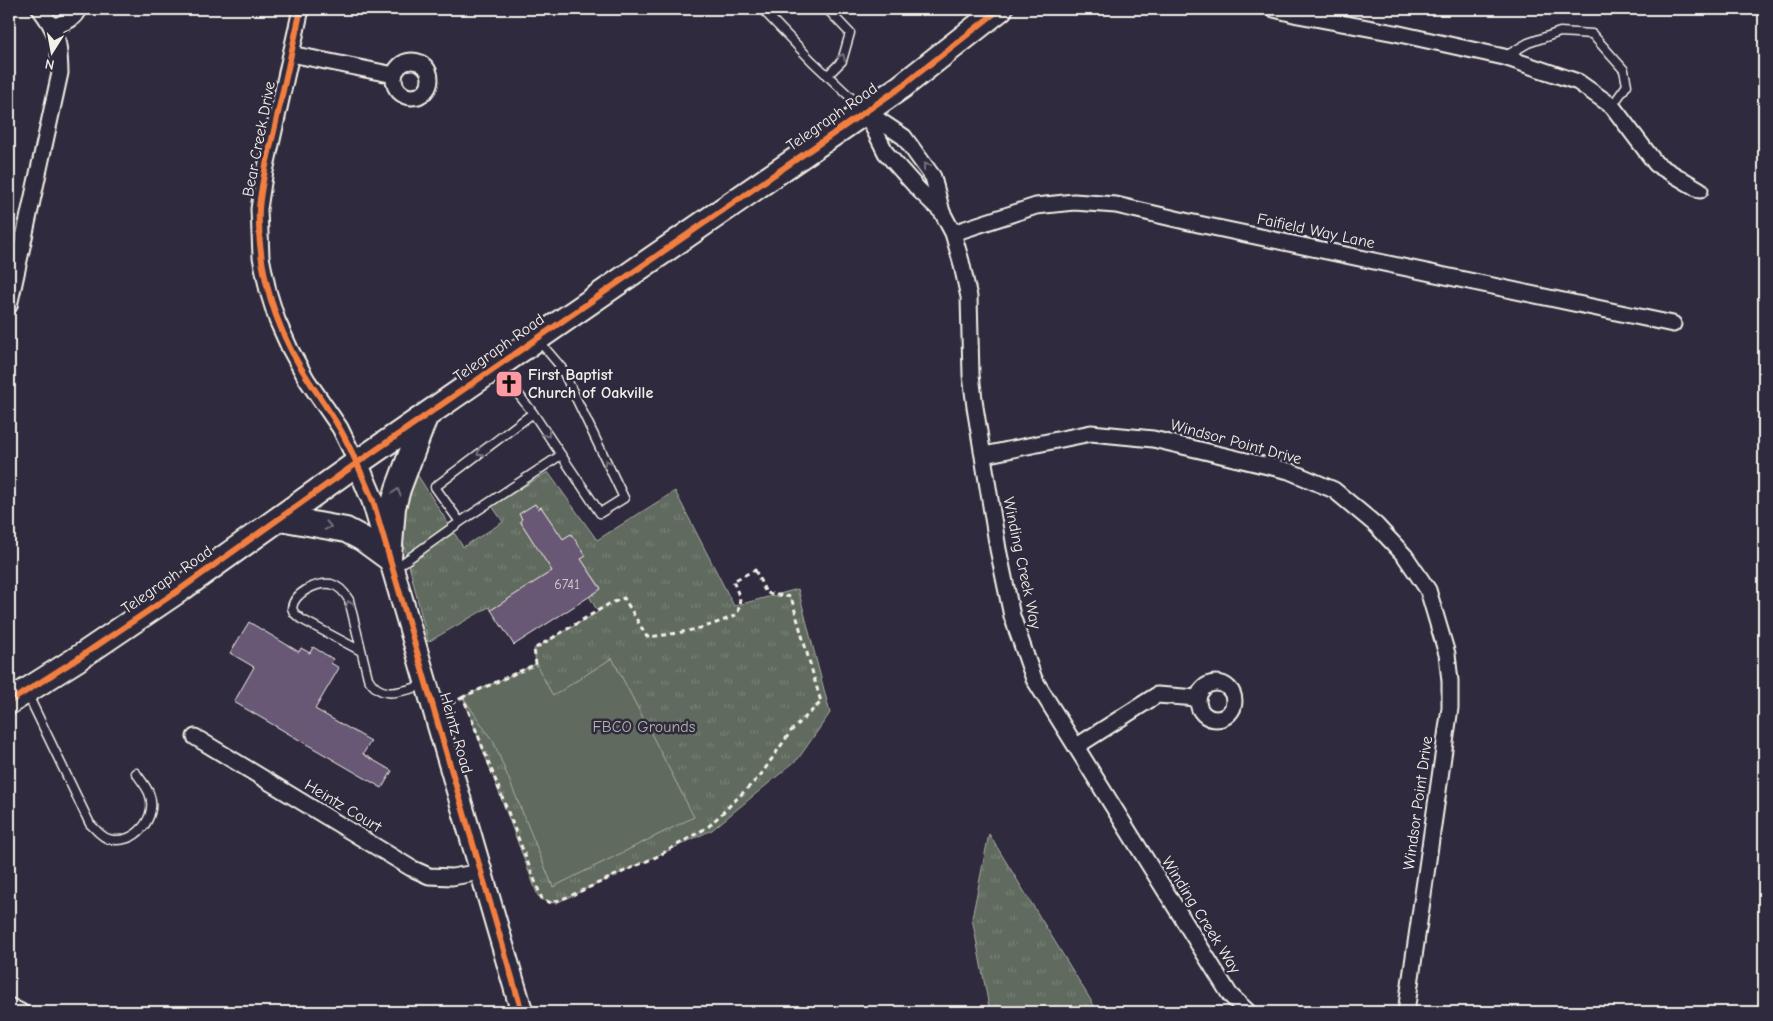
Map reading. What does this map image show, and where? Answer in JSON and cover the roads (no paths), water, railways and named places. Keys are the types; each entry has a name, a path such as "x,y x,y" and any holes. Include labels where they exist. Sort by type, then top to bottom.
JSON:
{"main road":[{"name":"Telegraph Road","path":"18,696 77,660 182,588 357,463 865,111 943,55 1000,9"},
{"path":"391,564 393,507 425,417"},
{"path":"280,518 346,530 363,539 391,564"}],"street":[{"path":"9,306 60,73 59,47 53,27 40,9"},
{"path":"53,27 78,14 79,9"},
{"name":"Bear Creek Drive","path":"302,9 263,184 259,209 261,257 268,291 277,320 290,349 307,380 340,428 357,463"},
{"path":"1274,9 1504,57 1578,82 1612,106 1656,164 1700,190"},
{"path":"291,54 394,75"},
{"name":"Winding Creek Way","path":"865,111 886,153 919,190 942,212"},
{"name":"Winding Creek Way","path":"865,111 904,137 934,177 942,212 952,233 961,261 969,297 972,383 975,407 998,548 1012,616 1034,679 1230,995 1248,1012"},
{"name":"Faifield Way Lane","path":"952,233 1036,206 1074,202 1116,205 1673,324"},
{"name":"Windsor Point Drive","path":"984,455 1091,433 1154,439 1289,472 1334,490 1376,525 1404,556 1428,590 1447,654 1450,681 1450,708 1406,1012"},
{"name":"Heintz Road","path":"357,463 373,501 522,1012"},
{"path":"1077,746 1157,695 1197,698"},
{"name":"Heintz Court","path":"195,737 411,868 429,876 452,877 482,872"},
{"path":"9,1006 21,1012"}],"lane":[{"path":"762,9 827,76 865,111"},
{"path":"827,9 850,33 842,61 827,76"},
{"path":"1504,57 1528,43 1560,32 1592,34 1624,70 1627,85 1612,106"},
{"path":"497,367 533,413 600,513 624,498 561,367 537,339"},
{"path":"460,522 435,487 533,413"},
{"path":"391,564 460,522 561,455"},
{"path":"361,651 301,619 294,613 292,608 295,598 309,588 331,584 344,592 349,600 368,678 373,687 392,693 427,684"},
{"path":"18,696 90,824 100,834 109,839 137,834 147,823 151,810 149,794 136,773"}],"place":[{"name":"First Baptist Church of Oakville","path":"509,384"}],"park label":[{"name":"FBCO Grounds","path":"644,727"}]}
